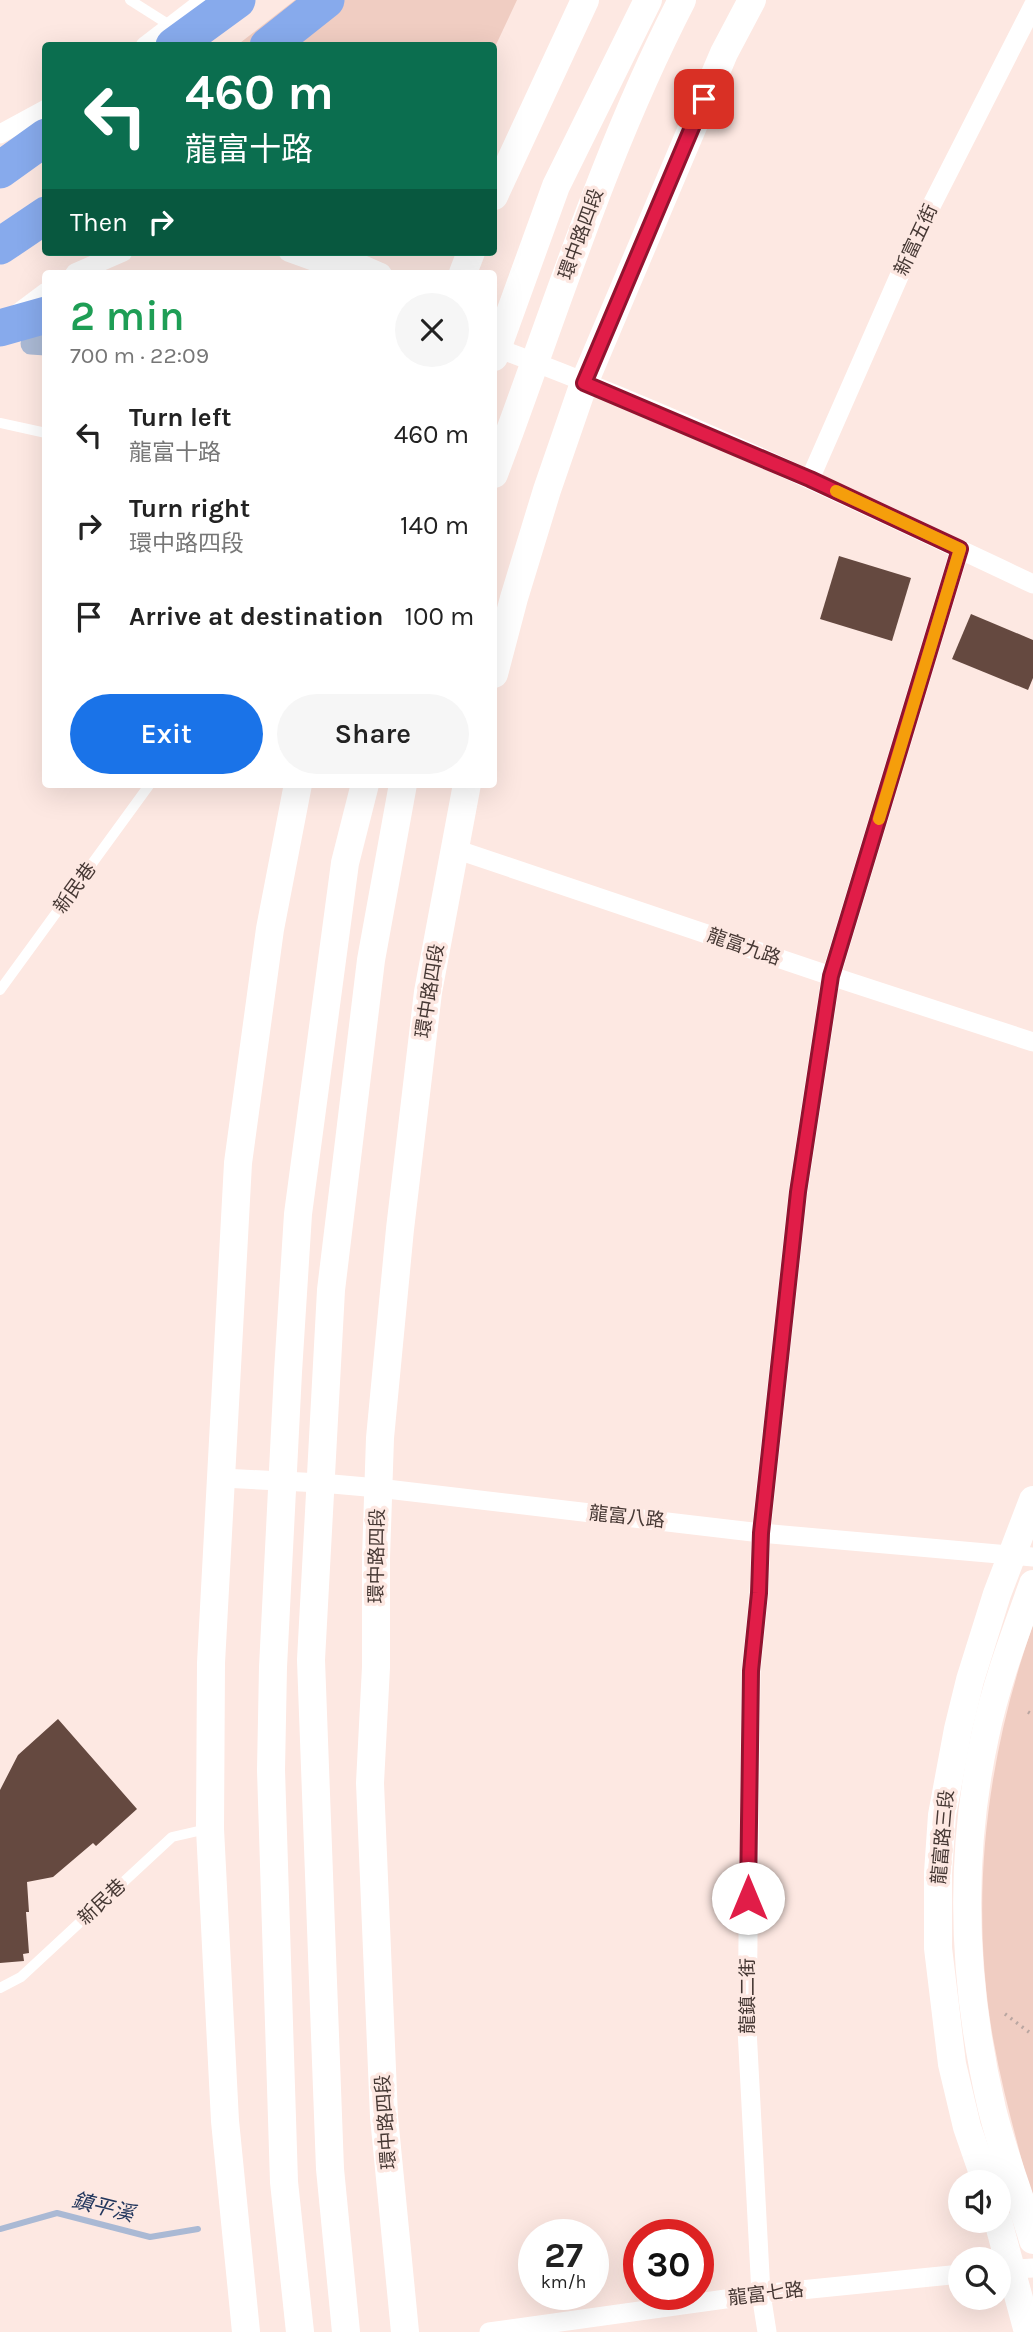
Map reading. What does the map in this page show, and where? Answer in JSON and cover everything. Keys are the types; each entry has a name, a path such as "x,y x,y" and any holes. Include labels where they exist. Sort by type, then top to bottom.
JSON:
{"highway":[{"path":"172,36 237,0"},
{"path":"273,42 326,0"},
{"path":"0,170 42,140"},
{"path":"0,246 42,218"},
{"path":"0,328 42,316"}],"street":[{"path":"172,36 205,0"},
{"path":"497,188 585,0"},
{"name":"環中路四段","path":"497,345 556,186 648,0"},
{"name":"環中路四段","path":"497,466 592,203 660,43 682,0"},
{"path":"497,663 525,562 584,383 724,53 752,0"},
{"name":"新富五街","path":"810,479 922,224 1033,6"},
{"path":"0,134 42,111"},
{"path":"0,158 42,146"},
{"path":"82,270 114,256"},
{"path":"299,256 338,270"},
{"path":"343,256 375,270"},
{"path":"0,328 42,295"},
{"path":"0,346 42,335"},
{"path":"497,351 536,362 810,479 1033,583"},
{"name":"龍鎮二街","path":"767,2332 761,2294 747,2029 751,1671 759,1593 761,1533 798,1192 831,976 960,549"},
{"path":"246,2332 226,2121 210,1829 211,1663 238,1163 270,929 297,788"},
{"path":"300,2332 284,2182 271,1770 282,1482 298,1214 345,863 364,788"},
{"path":"346,2332 330,2169 311,1660 331,1290 371,960 402,788"},
{"name":"環中路四段","path":"405,2332 384,2117 370,1783 376,1667 378,1488 380,1438 400,1229 428,992 466,788"},
{"name":"龍富九路","path":"455,849 1033,1042"},
{"name":"龍富八路","path":"222,1478 378,1488 761,1533 1023,1555"},
{"name":"龍富路三段","path":"982,2170 967,2127 951,2064 938,1948 938,1872 942,1815 958,1729 985,1631 1023,1555 1033,1500"},
{"name":"龍富路三段","path":"1033,1584 1001,1675 986,1733 976,1781 966,1896 971,1989 978,2040 993,2111 1033,2241"},
{"path":"1002,2233 1015,2269 1028,2332"},
{"name":"龍富七路","path":"489,2332 761,2294 948,2275"}],"lane":[{"path":"130,0 172,36"},
{"path":"0,423 42,432"},
{"name":"新民巷","path":"0,990 147,788"},
{"name":"新民巷","path":"0,1988 21,1977 172,1837 210,1829"}],"path":[{"path":"1005,2014 1033,2035"}],"shaded area":[{"path":"295,0 517,0 497,43 241,42"},
{"path":"1033,1625 1033,2203 993,2038 986,1986 983,1881 993,1777 1017,1675"}],"building":[{"path":"839,556 911,578 892,641 820,619"},
{"path":"971,614 1033,640 1033,678 1028,690 952,659"},
{"path":"58,1719 137,1809 96,1846 93,1843 53,1877 27,1882 29,1953 23,1954 24,1961 0,1963 0,1790 18,1755"}],"waterway":[{"path":"31,344 42,345"},
{"name":"鎮平溪","path":"0,2229 57,2213 150,2237 198,2229"}],"slow traffic":[{"path":"836,491 960,549 879,819"}],"route":[{"path":"704,99 584,383 810,479 960,549 831,976 798,1192 761,1533 759,1593 751,1671 748,1898"}]}
